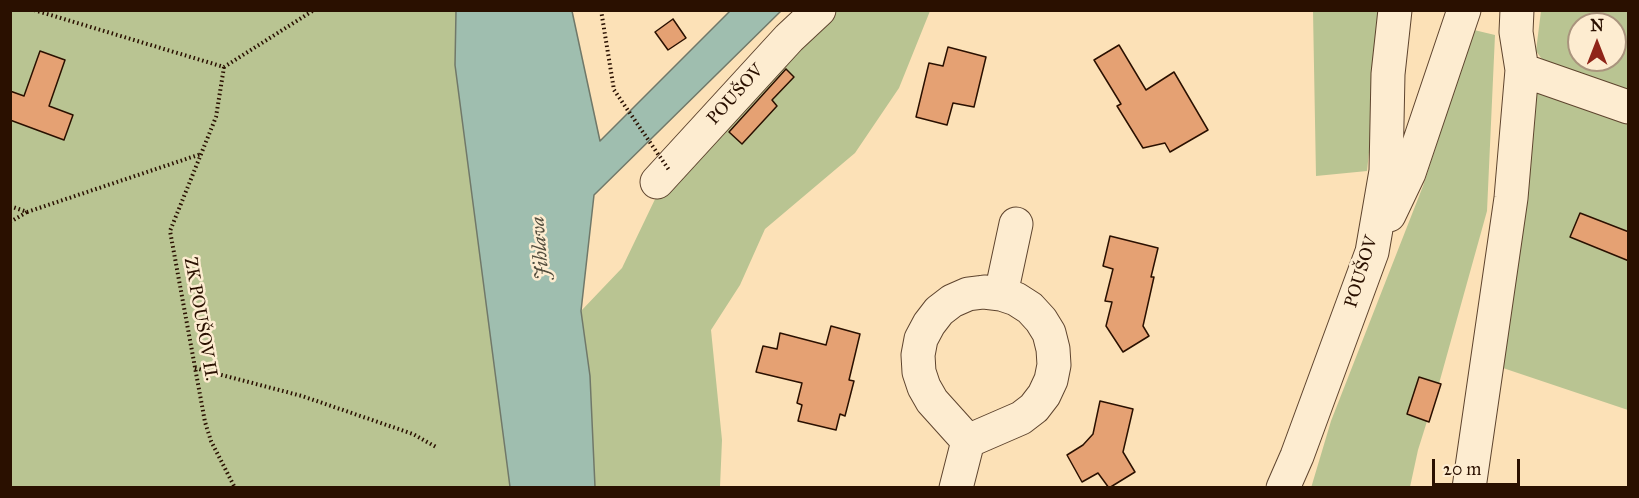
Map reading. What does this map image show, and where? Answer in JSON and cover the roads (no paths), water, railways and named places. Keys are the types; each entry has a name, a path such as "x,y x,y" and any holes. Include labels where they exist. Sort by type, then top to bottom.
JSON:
{"street":[{"name":"POUŠOV","path":"663,176 789,38 819,10"},
{"name":"POUŠOV","path":"1283,488 1297,456 1372,252 1386,171 1388,74 1395,10"},
{"path":"1372,252 1409,173 1464,10"},
{"path":"1469,488 1511,198 1522,70 1516,32 1516,10"},
{"path":"1522,70 1629,107"},
{"path":"1001,294 1016,224"},
{"path":"984,292 1001,294 1016,299 1030,308 1049,333 1054,365 1051,380 1044,395 1034,408 1021,418 968,441 932,401 924,387 919,372 918,355 921,339 928,324 952,301 968,294 984,292"},
{"path":"956,488 968,441"}],"water":[{"name":"Jihlava","path":"456,11 572,11 600,141 730,11 781,11 594,195 581,311 590,376 595,487 510,487 455,65"}]}
